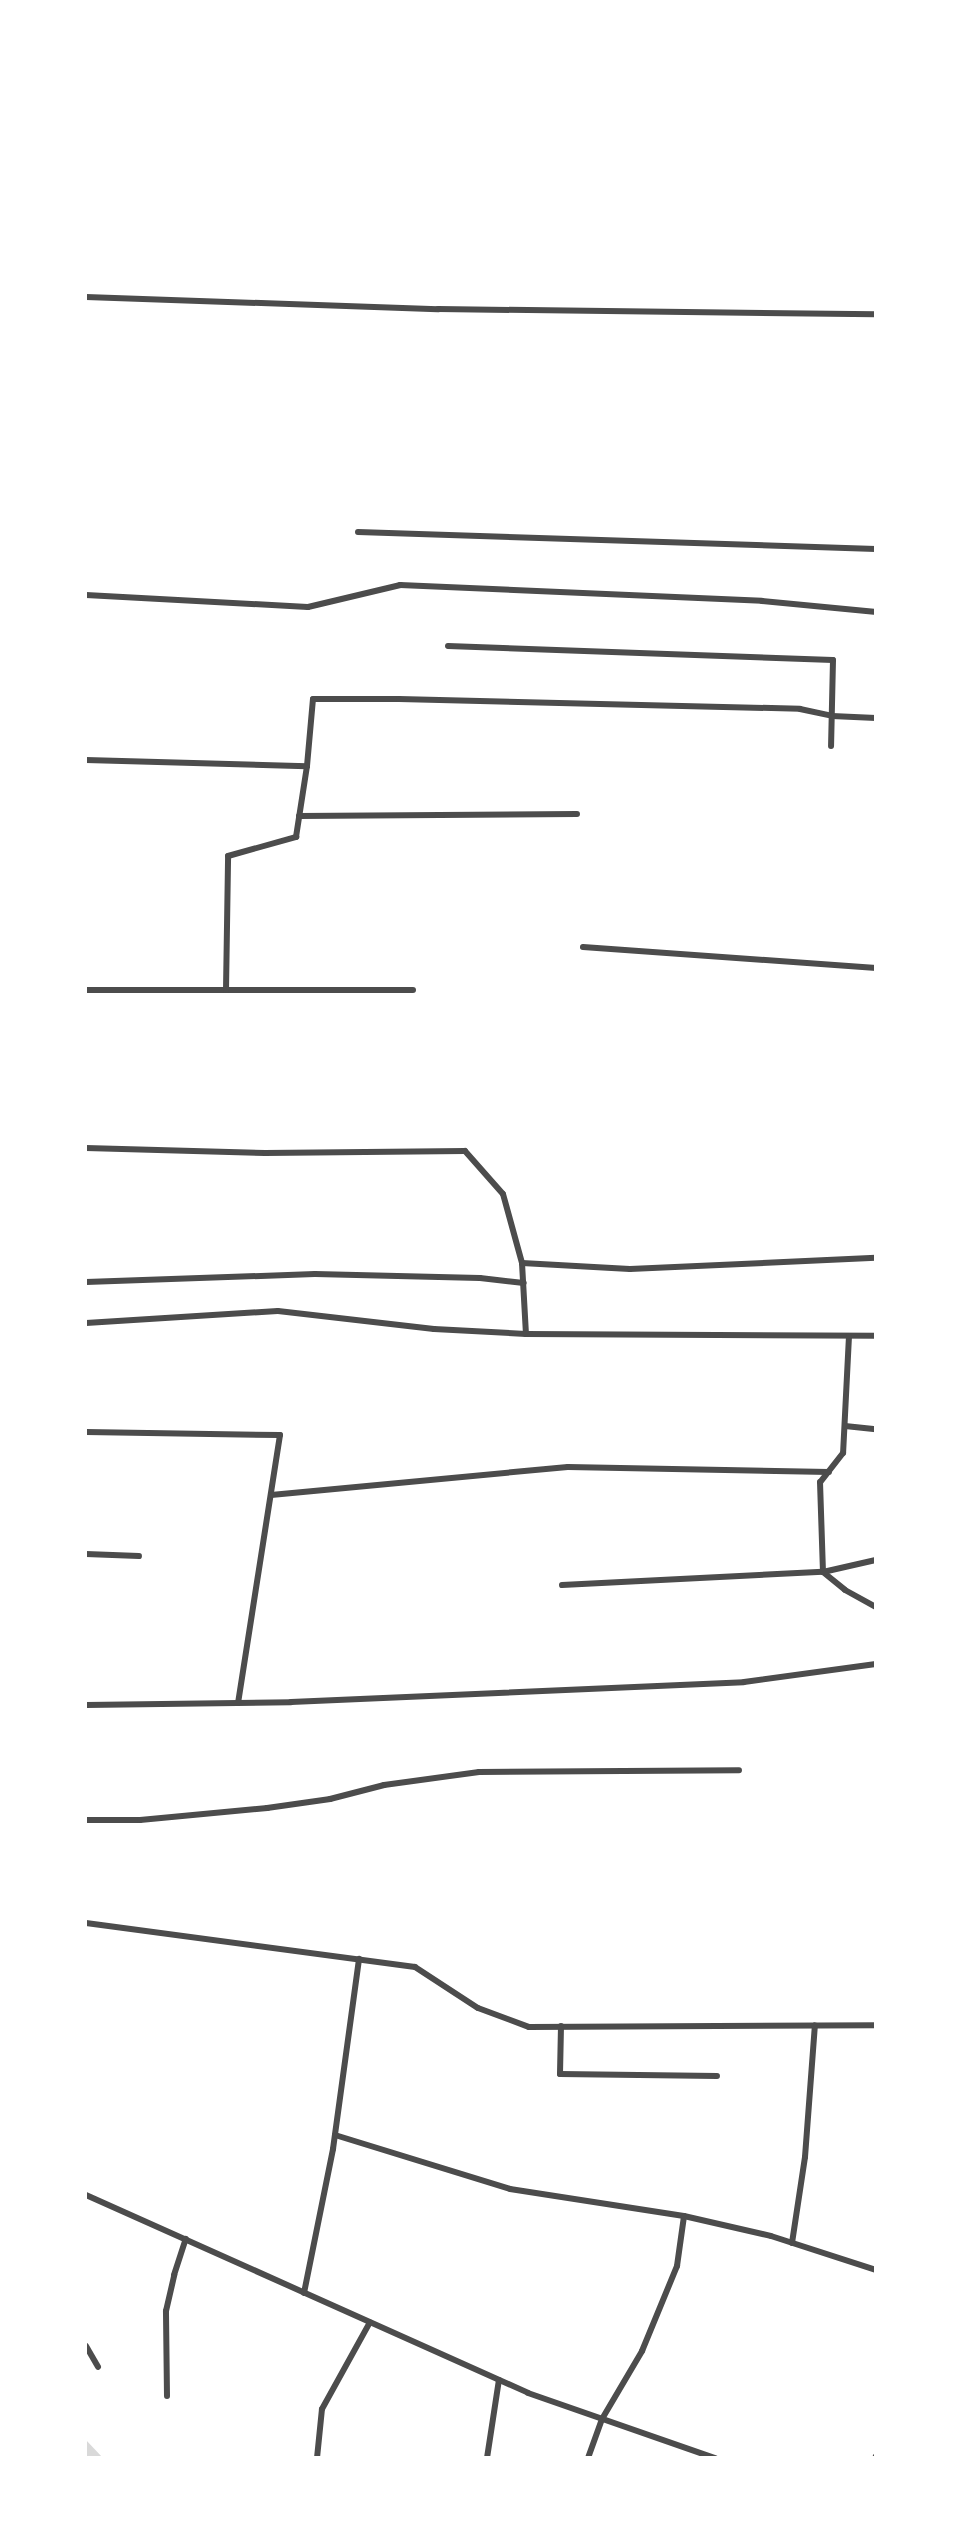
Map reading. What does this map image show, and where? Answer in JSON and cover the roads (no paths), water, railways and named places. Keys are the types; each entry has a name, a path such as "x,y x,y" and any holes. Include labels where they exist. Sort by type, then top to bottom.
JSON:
{"street":[{"path":"86,297 438,309 876,314"},
{"path":"358,532 876,549"},
{"path":"86,595 308,607 400,585 762,601 876,612"},
{"path":"448,646 833,660 831,746"},
{"path":"226,990 228,856 296,837 307,766 313,699 411,699 789,709 832,716 876,718"},
{"path":"86,760 307,766"},
{"path":"299,816 578,814"},
{"path":"583,947 876,968"},
{"path":"86,990 413,990"},
{"path":"86,1148 265,1153 465,1151 503,1194 522,1263 526,1334"},
{"path":"522,1263 630,1269 876,1258"},
{"path":"86,1282 315,1274 480,1278 524,1283"},
{"path":"86,1323 278,1311 434,1329 526,1334 876,1336"},
{"path":"849,1336 843,1454 820,1482 824,1572 845,1590 876,1607"},
{"path":"845,1426 876,1429"},
{"path":"86,1432 280,1435 238,1703"},
{"path":"271,1495 348,1490 568,1467 829,1472"},
{"path":"86,1554 139,1556"},
{"path":"562,1585 824,1572 876,1560"},
{"path":"86,1705 238,1703 744,1682 876,1664"},
{"path":"86,1820 140,1820 267,1808 330,1799 384,1785 479,1772 739,1770"},
{"path":"86,1923 416,1967 478,2007 530,2027 876,2025"},
{"path":"304,2293 335,2135 360,1959"},
{"path":"792,2243 805,2157 815,2025"},
{"path":"561,2026 560,2074 717,2076"},
{"path":"335,2135 510,2189 684,2216 792,2243 876,2270"},
{"path":"86,2195 528,2393 715,2457"},
{"path":"588,2457 602,2419 642,2351 677,2266 684,2216"},
{"path":"167,2396 166,2312 174,2274 186,2239"},
{"path":"317,2457 322,2409 370,2322"},
{"path":"86,2346 98,2367"},
{"path":"488,2457 499,2380"}]}
